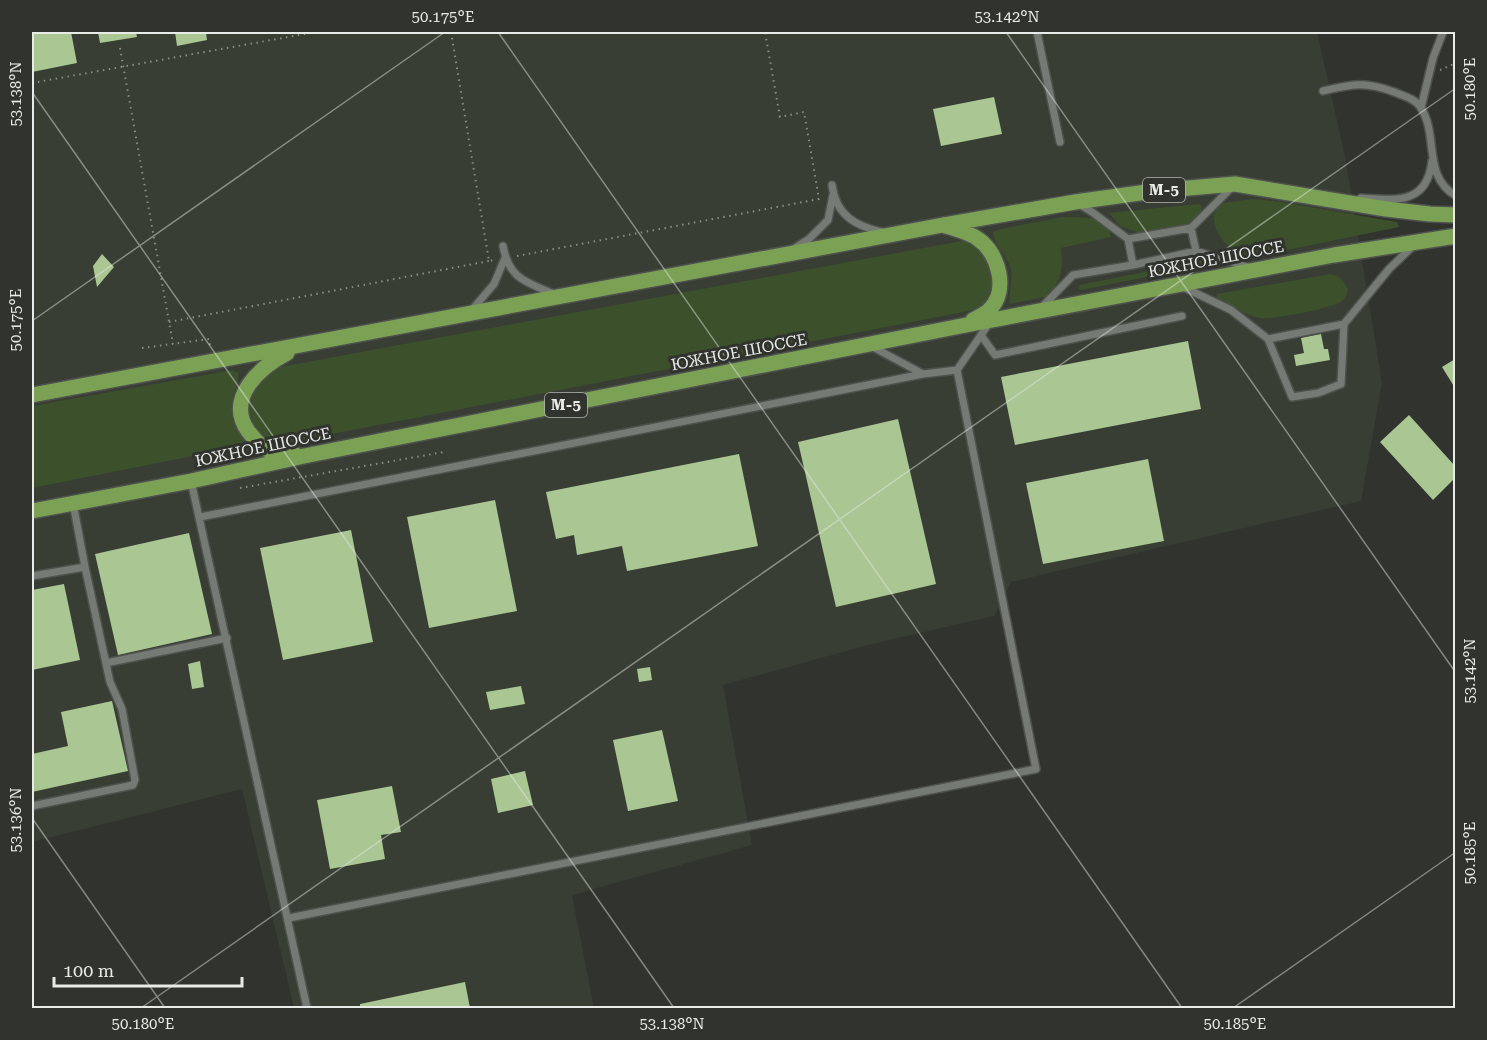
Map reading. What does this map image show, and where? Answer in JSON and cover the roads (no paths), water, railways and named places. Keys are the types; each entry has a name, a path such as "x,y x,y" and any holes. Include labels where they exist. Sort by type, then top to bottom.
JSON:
{"main road":[{"name":"М-5","path":"32,396 893,234 1075,202 1154,191 1235,184 1386,209 1455,215"},
{"path":"943,225 978,238 992,254 997,267 998,297 990,310 966,325"},
{"name":"ЮЖНОЕ ШОССЕ","path":"32,511 991,320 1334,255 1416,244 1455,236"},
{"path":"300,346 275,359 249,383 242,398 242,413 245,427 255,440 268,450 304,456"}],"lane":[{"path":"1037,32 1060,142"},
{"path":"1421,108 1433,58 1443,32"},
{"path":"1323,91 1350,84 1366,85 1383,88 1411,99 1421,108 1441,183 1455,196"},
{"path":"1304,195 1405,199 1423,188 1428,178 1432,155"},
{"path":"1128,239 1191,228 1235,184"},
{"path":"832,185 839,210 849,219 867,228 893,234"},
{"path":"780,255 797,247 820,229 828,219 833,195"},
{"path":"1075,202 1128,239 1133,265"},
{"path":"1191,228 1196,251"},
{"path":"1178,284 1231,310 1268,339 1292,397 1318,393 1341,384 1344,324 1389,269 1416,244"},
{"path":"503,246 505,258 512,271 521,280 559,296"},
{"path":"1039,311 1073,275 1196,251 1257,269"},
{"path":"468,314 494,284 505,258"},
{"path":"981,335 995,355 1182,316"},
{"path":"289,918 1036,769 957,370 991,320"},
{"path":"1268,339 1344,324"},
{"path":"869,345 924,374"},
{"path":"200,517 924,374 957,370"},
{"path":"191,480 307,1008"},
{"path":"32,806 133,785 135,780 122,709 110,682 73,503"},
{"path":"32,576 85,567"},
{"path":"106,663 227,638"}]}
